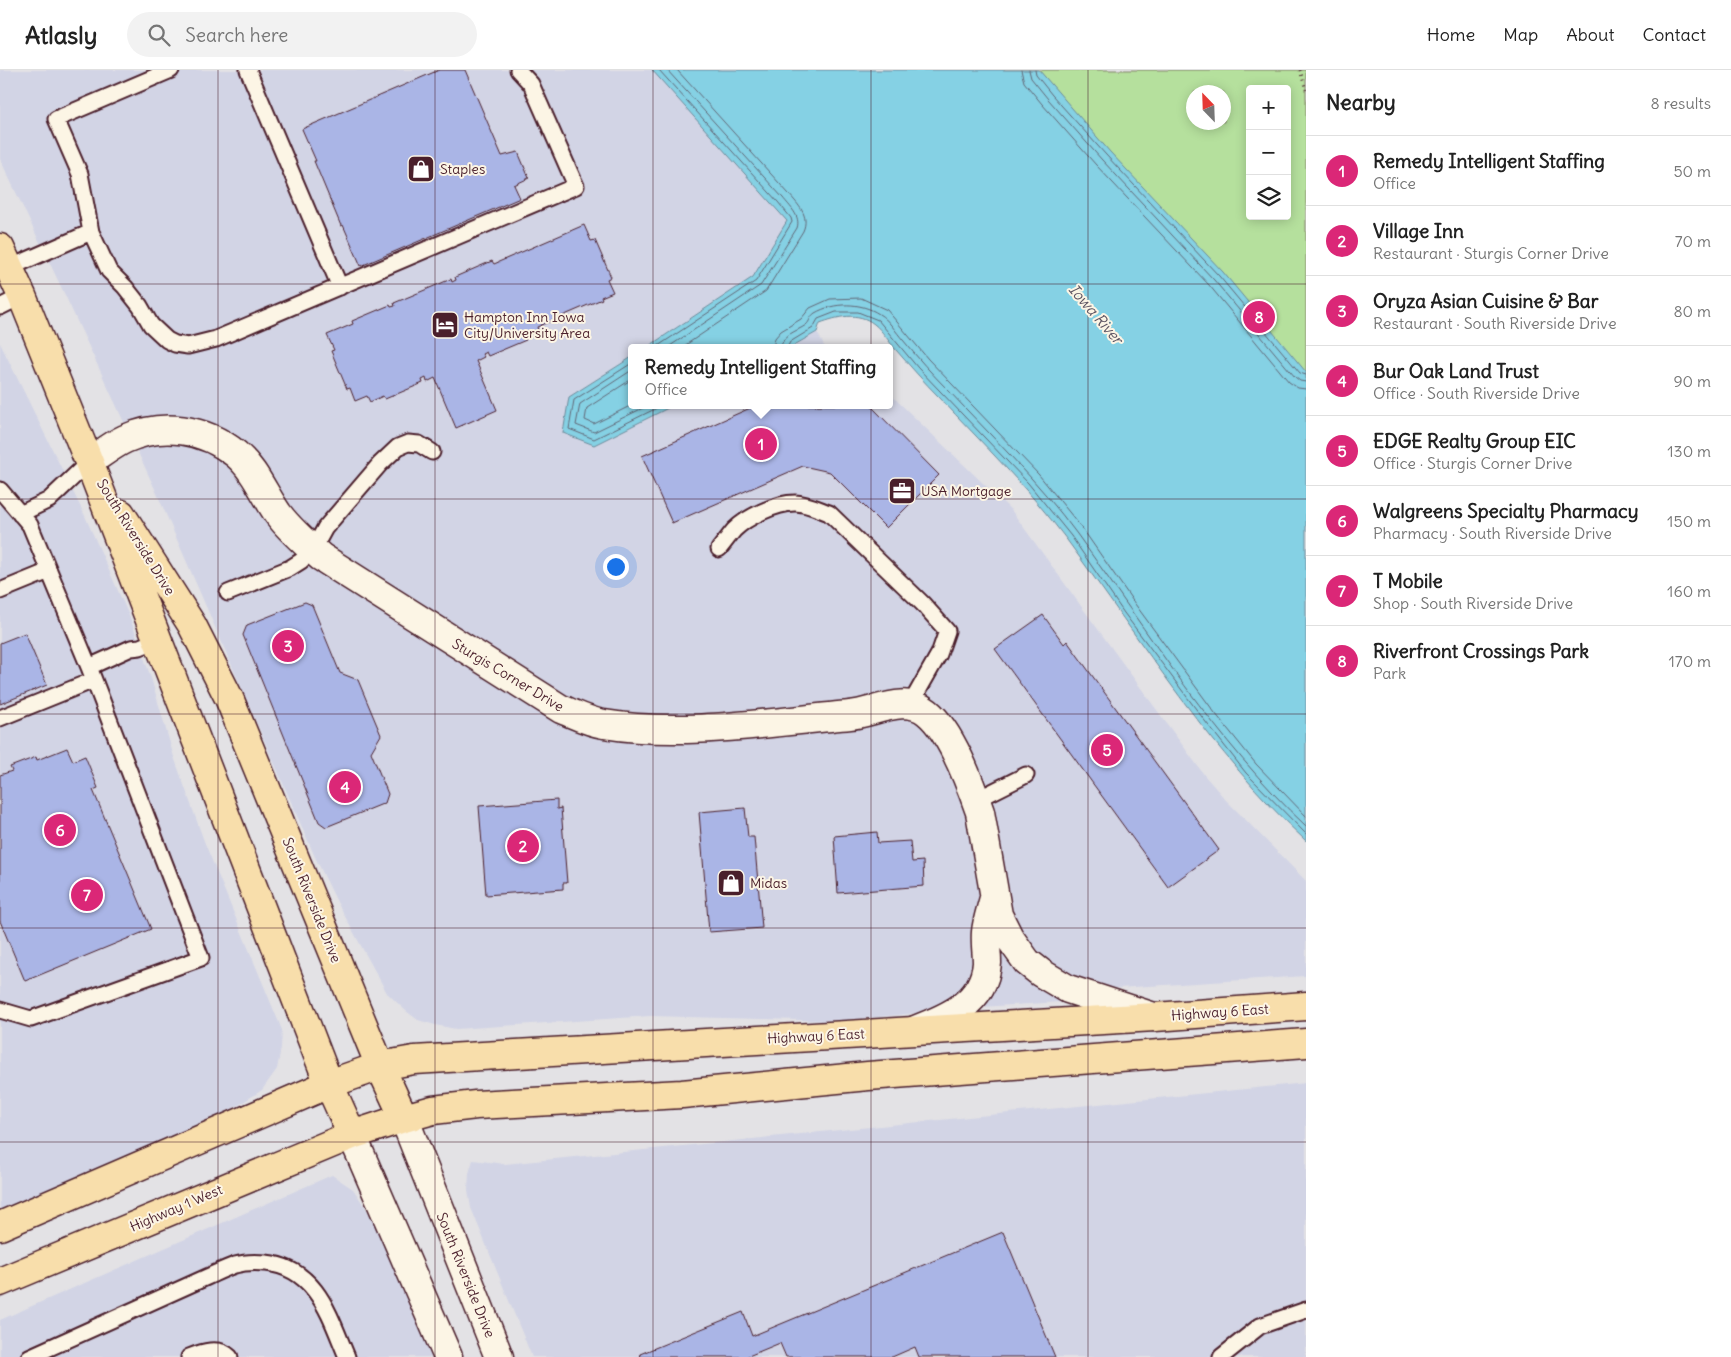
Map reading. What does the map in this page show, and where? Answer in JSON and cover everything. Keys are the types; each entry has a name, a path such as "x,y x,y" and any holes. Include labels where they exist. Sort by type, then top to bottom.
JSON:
{"main road":[{"name":"South Riverside Drive","path":"4,258 11,302 89,462 330,1084 352,1135"},
{"name":"South Riverside Drive","path":"89,462 192,626 230,698 380,1066 404,1118"},
{"name":"Highway 6 East","path":"330,1084 380,1066 414,1060 1155,1017 1306,1006"},
{"path":"352,1135 433,1110 476,1105 682,1094 868,1076 1306,1043"},
{"path":"0,1226 330,1084"},
{"name":"Highway 1 West","path":"0,1282 352,1135"}],"street":[{"name":"Sturgis Corner Drive","path":"89,462 124,440 143,432 171,428 195,432 215,440 237,455 258,480 278,514 298,538 313,550 356,581 561,709 602,724 655,729 707,728 855,714 894,705 910,704"},
{"path":"910,704 926,711 957,753 980,812 998,915 1009,937 1027,962 1068,990 1155,1017"},
{"path":"912,1031 957,1012 974,997 983,980 987,964 986,929 994,898"},
{"name":"South Riverside Drive","path":"404,1118 500,1357"},
{"name":"South Riverside Drive","path":"352,1135 448,1357"}],"lane":[{"path":"171,70 56,119 80,174 90,232 109,271 140,306 150,325 167,340 175,344 188,346 216,339 576,186 530,84 518,70"},
{"path":"248,70 340,286"},
{"path":"4,258 90,232"},
{"path":"228,593 290,568 301,561 313,550 325,528 391,452 408,444 419,444 432,452"},
{"path":"20,514 49,500 89,462"},
{"path":"0,490 30,525 91,673 201,958 31,1019 0,1010"},
{"path":"720,549 734,530 750,517 775,507 794,503 815,507 829,513 923,604 947,631 939,654 910,704"},
{"path":"0,591 49,571"},
{"path":"0,718 91,673 131,648 140,647 157,640"},
{"path":"976,800 1026,775"},
{"path":"29,1357 207,1277 236,1265 256,1262 278,1264 298,1274 314,1288 326,1306 347,1357"},
{"path":"1221,1357 1260,1326 1306,1310"},
{"path":"189,1357 205,1351 225,1352 230,1357"}],"path":[{"path":"1300,70 1306,90"}],"shaded area":[{"path":"0,70 652,70 787,221 753,277 652,344 628,344 628,360 569,397 594,445 666,409 893,409 893,397 1011,510 1205,776 1225,799 1306,881 1306,976 1102,989 1060,1002 981,1007 836,1021 650,1016 456,1029 418,1020 387,993 337,902 315,857 155,489 0,159"},
{"path":"817,332 823,344 796,344"},
{"path":"0,343 85,516 130,618 151,678 174,757 204,841 282,1030 277,1069 262,1090 221,1115 0,1212"},
{"path":"1306,1083 1306,1357 532,1357 471,1208 468,1190 469,1173 473,1160 505,1164"},
{"path":"332,1175 353,1189 375,1222 432,1357 0,1357 0,1320"}],"green space":[{"path":"1003,70 1306,70 1306,418"}],"water":[{"name":"Iowa River","path":"652,70 1039,70 1110,152 1223,272 1306,372 1306,841 1272,807 1209,735 1151,658 1067,540 1037,503 917,374 874,324 854,316 833,319 820,323 817,332 796,344 652,344 753,277 787,221"},
{"path":"628,360 628,409 666,409 594,445 563,433 569,397"}],"building":[{"name":"Staples","path":"439,70 465,70 502,156 518,152 529,178 514,185 520,198 361,266 343,225 341,226 302,129"},
{"name":"Hampton Inn Iowa City/University Area","path":"584,225 591,241 595,240 611,277 607,279 613,292 601,297 602,299 537,327 538,330 524,336 526,340 488,356 486,352 482,354 484,357 476,361 497,410 456,428 435,378 427,382 426,378 422,380 423,383 385,399 383,396 370,402 367,396 355,401 350,388 347,389 331,351 334,350 327,335 353,324 352,321 390,305 391,307 395,306 394,303 451,279 452,282 456,280 455,277 492,261 494,264"},
{"path":"748,409 874,409 939,475 886,528 830,472 803,466 672,523 642,456"},
{"path":"305,602 312,605 340,673 358,680 381,735 371,752 388,794 385,803 326,827 319,822 243,635 247,625"},
{"path":"1043,615 1064,644 1067,641 1219,850 1168,887 995,649"},
{"path":"25,633 47,685 0,704 0,643"},
{"path":"67,748 73,761 85,756 98,788 93,790 151,929 25,981 0,921 0,775 12,771 10,767 36,757 37,760"},
{"path":"557,800 557,809 561,808 567,883 563,883 563,889 486,895 479,806"},
{"name":"Midas","path":"745,808 748,837 754,837 762,928 709,932 699,812"},
{"path":"877,832 878,843 910,841 912,862 923,861 924,886 838,893 834,836"},
{"path":"1003,1232 1055,1357 919,1357 915,1347 892,1357 786,1357 780,1343 746,1357 641,1357 640,1354 743,1312 752,1336"}],"place":[{"name":"Staples","path":"421,169"},
{"name":"Riverfront Crossings Park","path":"1259,317"},
{"name":"Hampton Inn Iowa City/University Area","path":"445,325"},
{"name":"Remedy Intelligent Staffing","path":"761,444"},
{"name":"USA Mortgage","path":"902,491"},
{"name":"Oryza Asian Cuisine & Bar","path":"288,646"},
{"name":"EDGE Realty Group EIC","path":"1107,750"},
{"name":"Bur Oak Land Trust","path":"345,787"},
{"name":"Walgreens Specialty Pharmacy","path":"60,830"},
{"name":"Village Inn","path":"523,846"},
{"name":"Midas","path":"731,883"},
{"name":"T Mobile","path":"87,895"}]}
